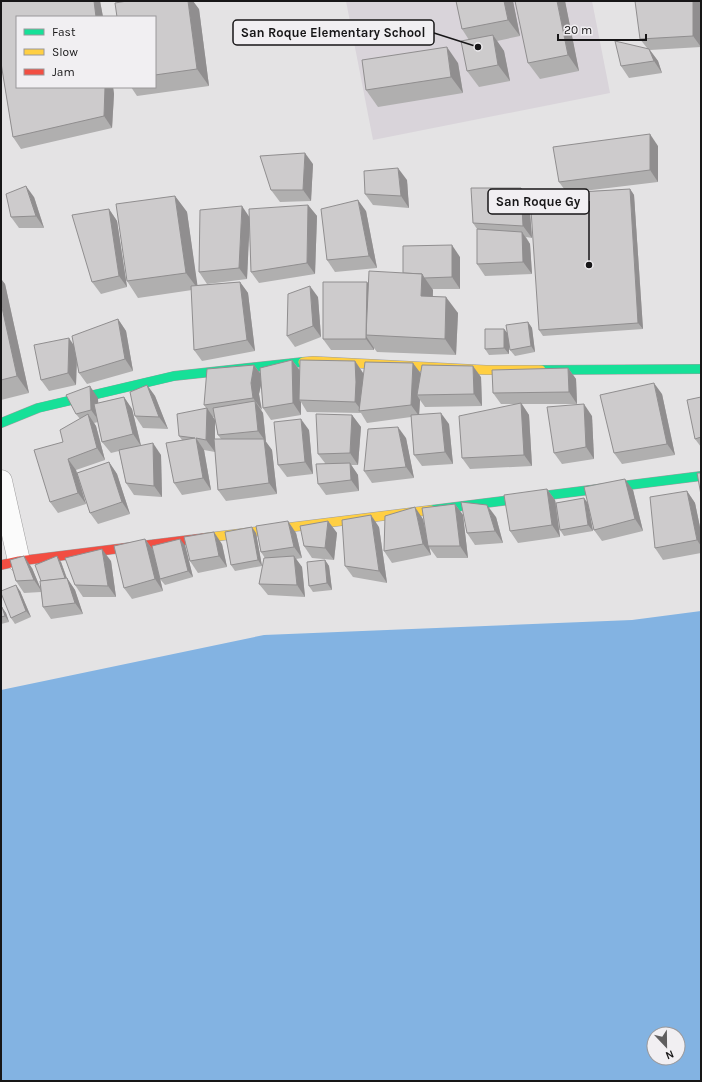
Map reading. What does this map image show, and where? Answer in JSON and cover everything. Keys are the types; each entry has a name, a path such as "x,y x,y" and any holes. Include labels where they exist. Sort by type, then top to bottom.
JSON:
{"street":[{"path":"1,423 38,408 174,376 313,361 486,370 701,369"},
{"path":"1,481 10,563 701,476"}],"shaded area":[{"path":"346,1 592,1 610,93 373,140"}],"water":[{"path":"701,611 701,1081 1,1081 1,690 264,635 632,620"}],"building":[{"path":"1,1 94,1 96,16 16,16 16,88 105,88 104,116 13,137 1,63"},
{"path":"127,1 188,1 197,69 156,75 156,16 117,16 115,3"},
{"path":"456,1 504,1 508,20 462,29"},
{"path":"515,1 557,1 568,55 528,63"},
{"path":"635,1 693,1 693,36 640,39"},
{"path":"493,35 498,65 467,71 461,41"},
{"path":"615,41 649,49 654,61 621,66"},
{"path":"447,47 451,77 366,90 362,60"},
{"path":"650,134 650,170 559,182 553,147"},
{"path":"305,153 303,190 271,190 260,156"},
{"path":"398,168 401,196 365,194 364,171"},
{"path":"26,186 36,216 11,217 6,194"},
{"path":"471,188 521,188 523,226 473,223"},
{"path":"630,189 638,323 539,330 530,195"},
{"path":"175,196 186,273 127,281 116,204"},
{"path":"358,200 369,256 327,260 321,209"},
{"path":"308,205 307,263 251,272 249,209"},
{"path":"242,206 239,268 199,272 200,210"},
{"path":"109,209 119,276 92,282 72,215"},
{"path":"477,229 522,232 523,262 477,264"},
{"path":"452,245 452,277 424,278 422,274 403,273 403,246"},
{"path":"369,271 422,274 421,296 446,297 445,339 366,335"},
{"path":"240,282 247,340 194,350 191,286"},
{"path":"323,282 367,282 366,339 323,339"},
{"path":"310,286 313,326 287,336 288,294"},
{"path":"1,303 17,376 1,380"},
{"path":"118,319 125,359 79,373 72,336"},
{"path":"528,322 531,346 510,350 506,325"},
{"path":"485,329 504,329 504,348 485,349"},
{"path":"69,338 68,373 41,380 34,345"},
{"path":"292,360 293,403 263,408 260,368"},
{"path":"300,360 355,361 355,402 299,400"},
{"path":"365,362 413,363 411,405 359,411"},
{"path":"254,365 251,383 253,398 204,405 207,369"},
{"path":"422,365 473,366 474,394 417,395"},
{"path":"568,368 569,392 493,393 492,370"},
{"path":"654,383 667,444 614,453 600,395"},
{"path":"147,385 159,417 135,416 130,392"},
{"path":"90,386 91,410 76,414 66,395"},
{"path":"124,397 133,434 102,442 94,404"},
{"path":"701,397 701,437 695,439 687,400"},
{"path":"255,401 258,431 218,435 213,408"},
{"path":"521,403 524,455 462,458 459,416"},
{"path":"584,404 586,447 554,453 547,407"},
{"path":"207,408 206,440 196,438 203,478 174,483 166,443 195,438 179,436 177,414"},
{"path":"441,413 445,452 414,455 411,415"},
{"path":"88,414 97,448 68,459 78,493 50,502 34,450 63,442 60,430"},
{"path":"316,414 352,415 350,453 318,454"},
{"path":"301,419 305,462 278,465 274,422"},
{"path":"398,427 406,467 364,471 368,429"},
{"path":"214,439 264,439 269,483 218,490"},
{"path":"153,443 154,486 126,483 119,450"},
{"path":"109,462 122,502 90,513 77,473"},
{"path":"350,463 351,480 318,484 316,464"},
{"path":"697,473 701,473 701,495"},
{"path":"625,479 635,519 594,530 584,487"},
{"path":"547,489 552,525 510,531 504,495"},
{"path":"687,491 697,540 655,548 650,497"},
{"path":"584,498 588,525 560,530 556,503"},
{"path":"461,502 487,505 495,531 467,533"},
{"path":"455,504 460,546 428,546 422,508"},
{"path":"415,507 423,544 384,551 385,516"},
{"path":"371,515 379,571 345,566 342,520"},
{"path":"288,521 294,547 261,552 256,526"},
{"path":"328,521 325,548 304,546 300,526"},
{"path":"252,527 258,560 231,565 225,532"},
{"path":"214,532 219,556 190,561 184,537"},
{"path":"145,539 155,579 124,588 114,546"},
{"path":"180,539 188,571 160,579 152,546"},
{"path":"102,549 108,586 75,585 65,558"},
{"path":"24,556 34,580 16,581 10,560"},
{"path":"57,556 65,578 41,581 35,565"},
{"path":"294,556 297,585 259,584 264,558"},
{"path":"325,560 327,583 309,586 307,562"},
{"path":"67,578 75,603 43,607 40,581"},
{"path":"16,585 26,611 11,618 1,591"},
{"path":"1,607 5,616 1,617"}],"traffic: fast":[{"path":"1,423 38,408 174,376 303,362"},
{"path":"541,370 701,369"},
{"path":"431,510 701,476"}],"traffic: slow":[{"path":"303,362 313,361 486,370 541,370"},
{"path":"204,538 431,510"}],"traffic: jam":[{"path":"1,565 19,561 204,538"}],"place":[{"name":"San Roque Elementary School","path":"478,47"},
{"name":"San Roque Gy","path":"589,265"}]}
